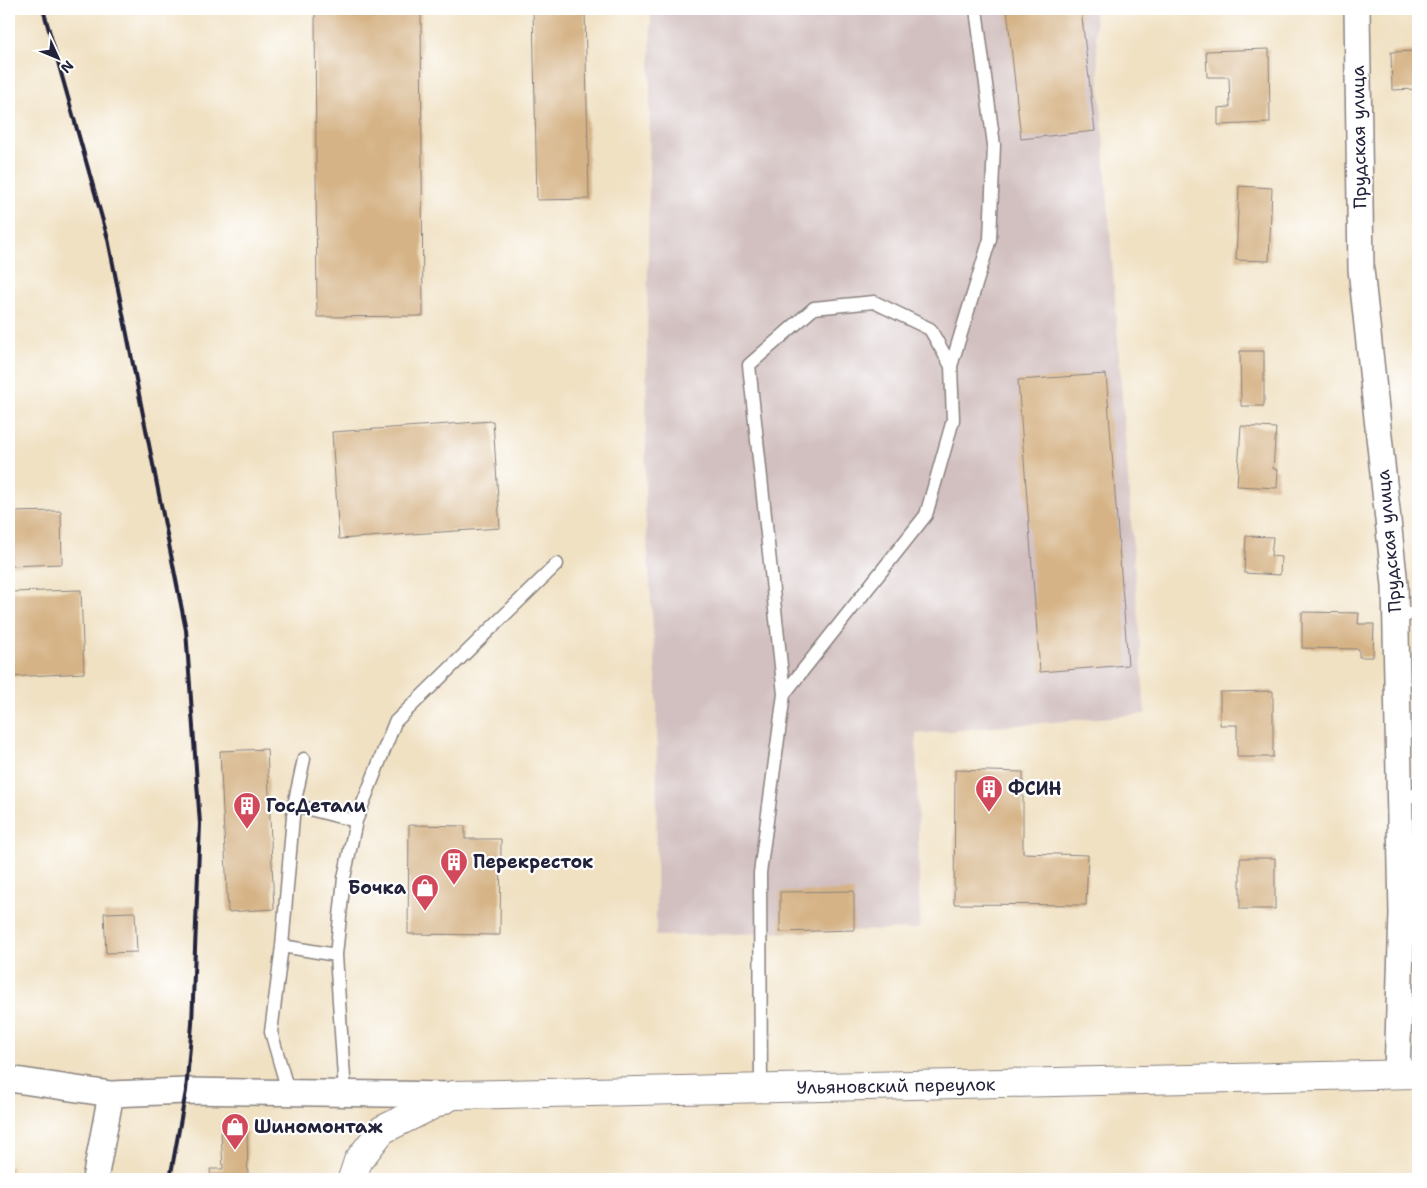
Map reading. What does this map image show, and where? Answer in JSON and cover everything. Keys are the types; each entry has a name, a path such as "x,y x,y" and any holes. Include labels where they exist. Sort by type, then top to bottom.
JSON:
{"main road":[{"name":"Ульяновский переулок","path":"352,1179 358,1161 382,1130 453,1095 1407,1074"}],"street":[{"name":"Прудская улица","path":"1357,9 1361,269 1395,585 1407,615 1409,798 1402,914 1407,1074"},
{"path":"9,1079 111,1094 186,1090 453,1095"},
{"path":"95,1179 111,1094"}],"lane":[{"path":"784,694 926,516 953,420 951,366 990,239 994,146 976,9"},
{"path":"761,1089 760,873 784,694 749,365 814,308 874,302 930,329 951,366"},
{"path":"345,1093 336,955 344,878 356,821 395,722 557,564"},
{"path":"288,1091 271,1032 282,946 294,805 304,759"},
{"path":"294,805 356,821"},
{"path":"282,946 336,955"}],"shaded area":[{"path":"651,9 1094,9 1145,714 916,734 920,929 656,936 657,691 645,509"}],"building":[{"path":"315,9 421,9 423,316 317,317"},
{"path":"533,9 585,9 589,199 537,200"},
{"path":"1007,9 1081,9 1095,131 1021,139"},
{"path":"1269,49 1270,123 1218,125 1218,108 1230,107 1229,77 1207,77 1206,51"},
{"path":"1418,51 1418,89 1392,90 1391,52"},
{"path":"1239,186 1272,188 1269,261 1236,260"},
{"path":"1240,351 1264,351 1264,406 1241,406"},
{"path":"1106,374 1128,665 1040,672 1018,380"},
{"path":"493,421 500,528 339,539 332,432"},
{"path":"1241,426 1276,428 1273,469 1278,469 1277,488 1237,486"},
{"path":"61,511 62,564 9,566 9,512"},
{"path":"1246,536 1273,537 1271,556 1281,557 1280,575 1244,573"},
{"path":"81,590 84,673 9,677 9,592"},
{"path":"1302,612 1359,613 1358,624 1374,624 1373,657 1359,657 1359,649 1302,648"},
{"path":"1273,691 1273,757 1237,757 1237,725 1220,725 1220,692"},
{"name":"ГосДетали","path":"267,749 274,909 228,912 220,751"},
{"name":"ФСИН","path":"955,770 1023,772 1023,853 1088,855 1086,905 954,904"},
{"name":"Перекресток","path":"409,825 465,826 465,839 501,839 500,935 408,934"},
{"path":"1240,858 1275,858 1275,909 1240,909"},
{"path":"854,891 854,930 780,932 780,892"},
{"path":"135,912 137,952 106,953 104,913"},
{"name":"Шиномонтаж","path":"221,1132 247,1132 248,1179 211,1179 210,1169 223,1169"},
{"path":"9,1166 12,1167 10,1179 9,1179"}],"railway":[{"path":"43,9 108,239 186,630 200,824 192,1024 186,1091 170,1179"}],"place":[{"name":"ФСИН","path":"989,813"},
{"name":"ГосДетали","path":"247,830"},
{"name":"Перекресток","path":"454,886"},
{"name":"Бочка","path":"425,912"},
{"name":"Шиномонтаж","path":"235,1151"}]}
